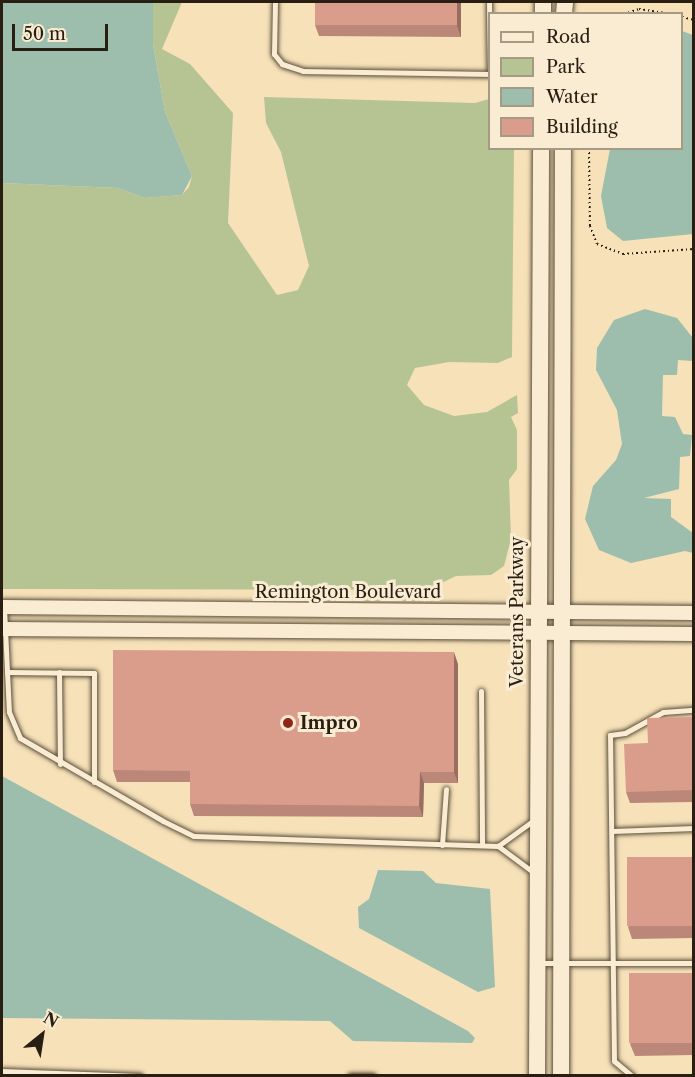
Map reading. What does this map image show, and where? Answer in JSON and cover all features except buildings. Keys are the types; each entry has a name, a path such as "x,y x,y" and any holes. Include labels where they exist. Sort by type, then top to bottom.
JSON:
{"main road":[{"name":"Veterans Parkway","path":"537,1076 536,611 541,150"},
{"path":"561,1076 563,964 560,611 563,150"}],"street":[{"name":"Remington Boulevard","path":"3,607 693,613"},
{"path":"3,629 693,634"}],"lane":[{"path":"275,2 274,54 282,64 303,71 488,72"},
{"path":"3,607 9,712 20,738 60,764 194,836 498,846 538,877"},
{"path":"7,672 94,673 94,782"},
{"path":"59,672 60,764"},
{"path":"481,691 482,845"},
{"path":"632,1076 614,1061 615,966 610,735 625,733 663,712 693,710"},
{"path":"442,845 446,789"},
{"path":"498,846 537,817"},
{"path":"612,831 693,828"},
{"path":"538,963 615,966 693,963"},
{"path":"2,1071 140,1076"},
{"path":"350,1076 373,1076"}],"path":[{"path":"630,12 639,9 658,12"},
{"path":"589,150 590,226 597,244 623,254 693,249"}],"green space":[{"path":"153,2 182,2 162,49 190,64 233,113 228,223 277,295 298,290 309,266 281,152 266,123 264,97 475,103 488,99 488,150 514,150 512,357 498,363 449,362 415,368 407,385 424,405 454,416 487,412 517,395 518,413 511,417 517,430 517,469 509,480 511,539 504,566 491,575 456,576 427,590 2,589 2,183 118,188 145,198 182,195 189,187 192,176 165,112 153,44"}],"water":[{"path":"2,2 153,2 153,44 165,112 192,176 182,195 145,198 118,188 2,183"},
{"path":"683,31 693,35 693,234 623,241 607,228 601,196 610,150 683,150"},
{"path":"645,309 677,318 693,338 693,361 678,360 677,375 663,375 662,416 675,417 683,434 692,435 690,456 680,457 679,489 644,498 671,499 671,517 693,533 693,553 685,551 631,563 599,550 585,519 593,486 616,460 622,444 617,410 596,370 597,348 614,320"},
{"path":"2,776 468,1031 475,1038 472,1043 353,1041 330,1021 2,1018"},
{"path":"378,870 423,871 436,883 490,889 495,987 478,992 359,928 358,907 369,899"}],"place":[{"name":"Impro","path":"288,723"}]}
